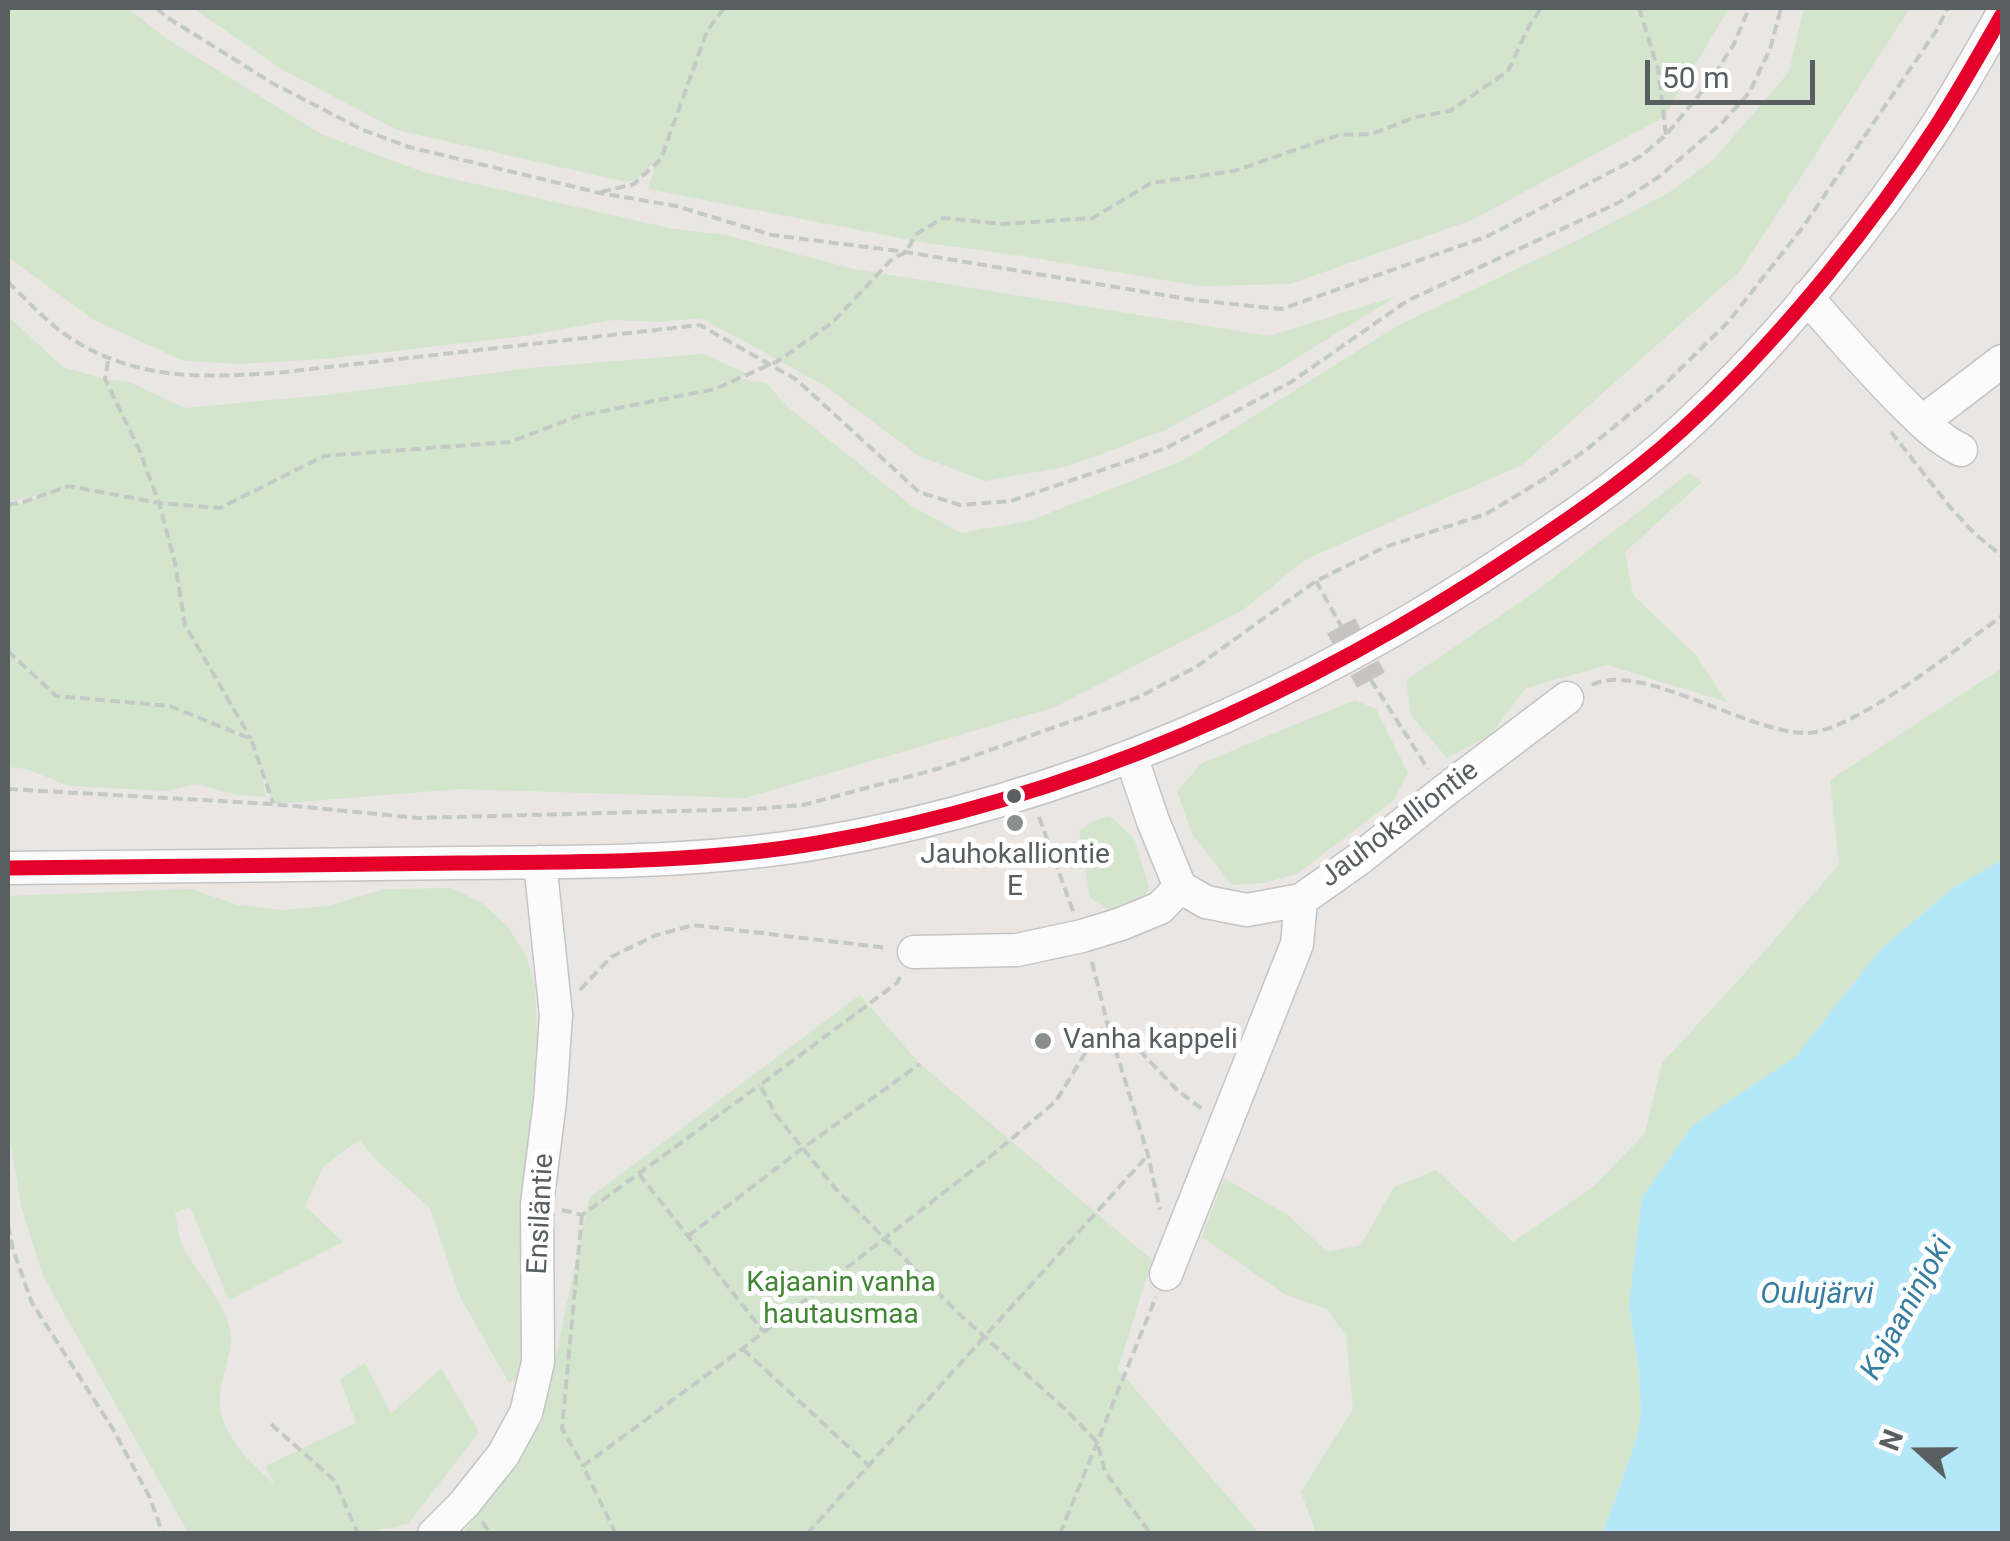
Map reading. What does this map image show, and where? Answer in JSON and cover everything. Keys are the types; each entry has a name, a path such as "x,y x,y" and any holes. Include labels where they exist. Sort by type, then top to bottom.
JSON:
{"street":[{"path":"8,868 678,858 813,844 922,822 1031,792 1227,716 1318,673 1472,584 1575,514 1701,413 1807,297 1872,216 1937,126 2002,16"},
{"path":"1807,297 1871,371 1922,422 1961,450"},
{"path":"1922,422 2002,361"},
{"name":"Jauhokalliontie","path":"1180,886 1206,902 1247,910 1301,900 1360,859 1567,698"},
{"path":"914,952 1017,950 1082,936 1160,908 1180,886 1131,756"},
{"name":"Ensiläntie","path":"434,1534 503,1455 526,1413 538,1362 537,1204 556,1016 540,862"},
{"path":"1166,1274 1297,944 1301,900"}],"path":[{"path":"157,8 272,83 363,130 409,147 600,193 676,206 772,235 906,252 1192,300 1282,309 1488,236 1642,156 1709,84 1734,44 1749,8"},
{"path":"600,193 634,184 661,159 707,31 724,8"},
{"path":"8,505 69,486 159,504 220,508 324,456 510,442 578,416 714,389 770,364 832,323 890,260 906,252 916,234 943,218 1003,224 1092,218 1151,183 1234,171 1339,135 1371,134 1416,116 1450,111 1508,72 1529,26 1542,8"},
{"path":"1640,8 1658,69 1666,134"},
{"path":"8,282 68,338 108,360 162,374 219,377 295,371 700,324 797,380 919,492 960,505 1010,501 1166,448 1290,382 1408,300 1620,202 1660,176 1722,123 1749,92 1770,49 1782,8"},
{"path":"8,789 273,804 418,818 803,805 937,770 1138,697 1196,666 1316,582 1385,547 1486,514 1586,450 1661,388 1728,322 1803,227 1948,8"},
{"path":"108,360 105,379 139,449 159,504 175,563 185,625 251,739 273,804"},
{"path":"1888,424 1951,508 1974,534 2002,556"},
{"path":"1316,582 1341,626"},
{"path":"1567,698 1602,680 1635,681 1762,726 1807,734 1840,725 1888,698 2002,616"},
{"path":"8,651 56,696 170,706 251,739"},
{"path":"1372,680 1443,792"},
{"path":"1031,792 1096,974 1148,1154 1162,1220"},
{"path":"537,1204 582,1214 897,983 914,952 693,924 654,936 611,957 556,1016"},
{"path":"1107,1022 1178,1091 1226,1126"},
{"path":"584,1466 996,1152 1056,1101 1107,1022"},
{"path":"688,1236 920,1064"},
{"path":"760,1086 776,1115 834,1186 1096,1442 1105,1472 1152,1534"},
{"path":"808,1534 1148,1154"},
{"path":"639,1174 763,1332"},
{"path":"582,1214 562,1428 616,1534"},
{"path":"8,1225 32,1304 113,1429 150,1498 163,1534"},
{"path":"1060,1534 1166,1274"},
{"path":"742,1349 868,1465"},
{"path":"271,1424 335,1481 358,1534"}],"green space":[{"path":"8,8 128,8 164,37 321,134 423,172 669,228 725,235 854,269 1269,336 1397,296 1277,370 1165,430 1069,466 985,481 919,456 822,384 701,318 661,322 613,320 524,336 325,359 240,364 184,361 94,320 8,257"},
{"path":"193,8 1729,8 1664,117 1472,220 1290,284 1199,286 926,243 648,189 657,159 635,180 626,182 397,130 283,70"},
{"path":"1804,8 1910,8 1740,271 1522,465 1306,559 1243,610 1055,707 745,798 460,789 273,804 257,758 266,797 237,795 196,784 167,791 70,786 26,769 8,767 8,654 26,668 8,651 8,505 50,492 8,502 8,316 63,367 129,382 185,408 336,394 529,368 703,354 748,374 739,379 766,383 789,408 913,507 961,533 1029,521 1184,460 1397,326 1667,194 1714,159 1789,72"},
{"path":"1689,473 1702,482 1625,552 1633,595 1696,655 1727,702 1607,665 1526,688 1490,735 1447,758 1411,715 1406,680 1532,594"},
{"path":"2002,668 2002,860 1953,888 1880,950 1795,1057 1692,1126 1642,1197 1629,1305 1641,1417 1603,1533 1316,1533 1301,1492 1353,1409 1346,1336 1327,1309 1286,1295 1202,1237 1224,1178 1288,1215 1327,1252 1361,1245 1394,1187 1436,1170 1513,1242 1593,1187 1645,1133 1662,1063 1839,864 1830,780"},
{"path":"1355,700 1376,709 1408,773 1394,800 1297,874 1264,883 1232,885 1192,834 1177,791 1202,763"},
{"path":"1110,816 1134,838 1149,887 1138,906 1112,912 1090,898 1079,831"},
{"path":"452,888 482,903 507,926 526,955 535,987 537,1035 524,1218 526,1371 509,1383 460,1297 430,1208 359,1140 324,1166 305,1206 343,1242 229,1300 190,1207 175,1213 185,1251 229,1325 229,1352 220,1395 224,1422 237,1446 275,1485 265,1466 356,1423 340,1379 365,1363 391,1414 441,1368 479,1432 408,1524 357,1534 189,1534 43,1276 21,1206 8,1125 8,896 191,889 238,905 282,910 328,906 384,889"},
{"name":"Kajaanin vanha hautausmaa","path":"860,995 920,1064 1152,1260 1118,1369 1259,1533 463,1534 542,1422 589,1198"}],"water":[{"name":"Oulujärvi","path":"2002,860 2002,1533 1603,1533 1641,1417 1629,1305 1642,1197 1692,1126 1795,1057 1880,950 1953,888"}],"tunnel":[{"path":"1341,626 1371,680"}],"transit line":[{"path":"8,868 594,862 774,850 912,824 1004,799 1184,735 1270,695 1438,604 1591,503 1681,431 1766,346 1857,237 1937,125 2002,15"}],"place":[{"name":"Jauhokalliontie E","path":"1015,823"},
{"name":"Vanha kappeli","path":"1043,1041"}],"water label":[{"name":"Kajaaninjoki","path":"1908,1309"}]}
